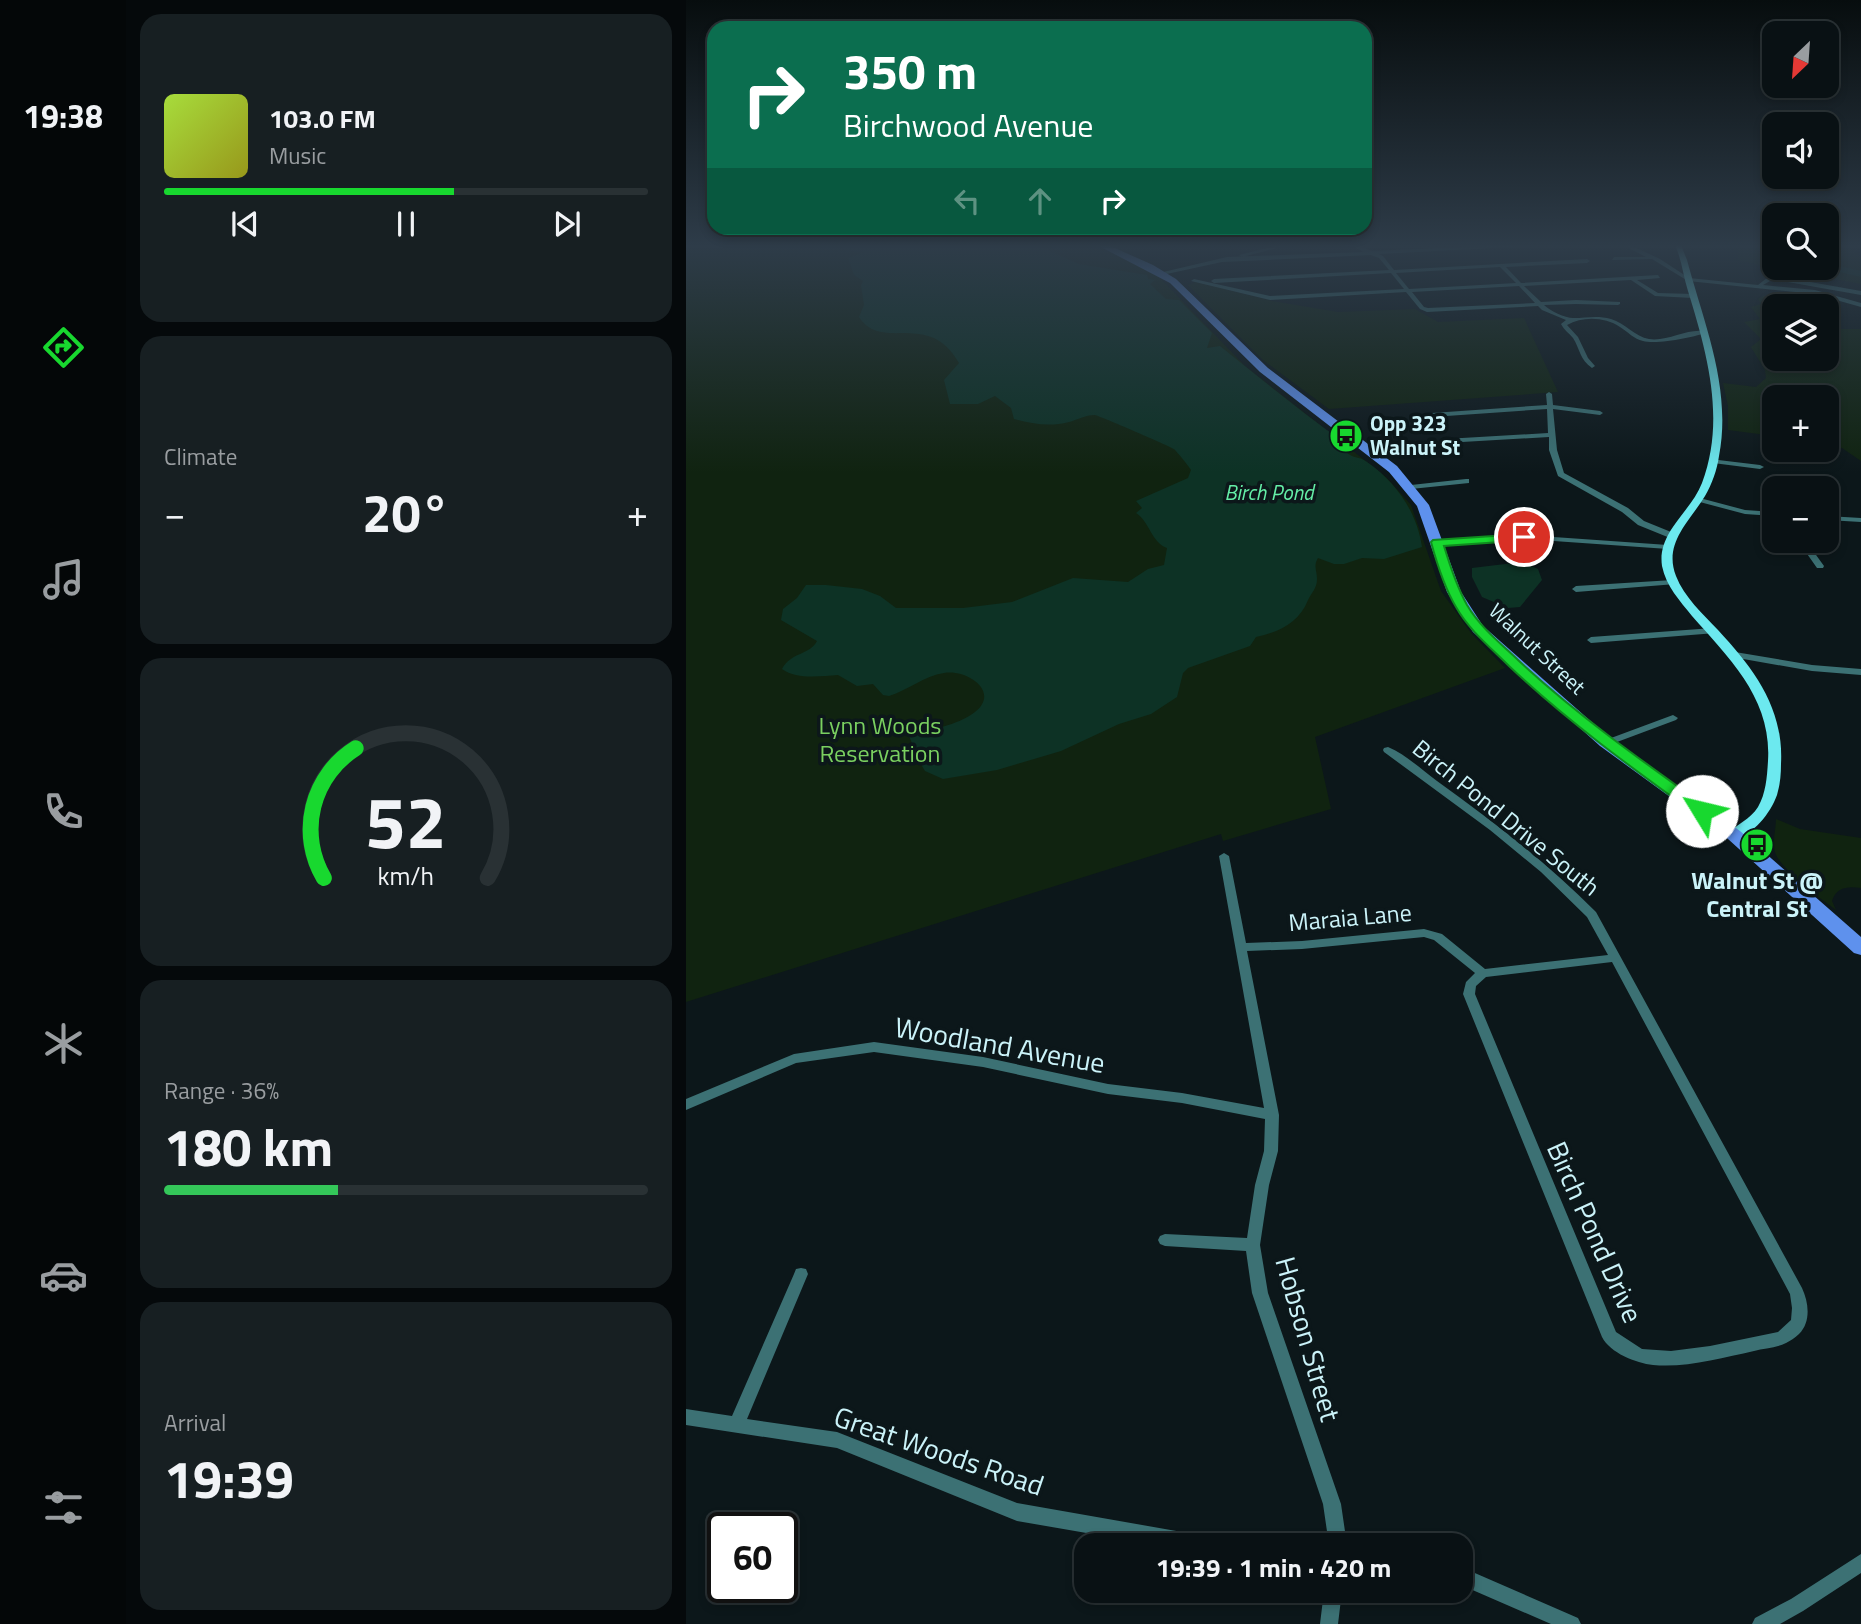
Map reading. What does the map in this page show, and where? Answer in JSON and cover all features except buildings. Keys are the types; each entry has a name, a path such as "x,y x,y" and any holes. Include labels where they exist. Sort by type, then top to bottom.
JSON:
{"main road":[{"name":"Walnut Street","path":"1213,321 1258,366 1386,463 1411,486 1423,505 1454,592 1478,629 1606,743 1734,835 1861,948"}],"street":[{"path":"1569,321 1564,324 1566,330 1574,336 1583,359 1592,366"},
{"path":"1612,321 1637,337 1653,341 1705,332"},
{"path":"1701,321 1720,410 1713,461 1699,499 1670,542 1667,566 1676,590 1735,655 1762,691 1773,718 1777,752 1773,787 1765,809 1746,828 1734,835"},
{"path":"1549,394 1552,435 1561,474 1625,510 1670,542"},
{"path":"1432,415 1550,407 1600,413"},
{"path":"1445,441 1552,435"},
{"path":"1713,461 1760,467"},
{"path":"1411,486 1466,481"},
{"path":"1699,499 1741,511 1762,513"},
{"path":"1839,519 1861,520"},
{"path":"1437,542 1524,537 1670,542"},
{"path":"1811,553 1820,566"},
{"path":"1576,589 1673,582"},
{"path":"1591,640 1713,631"},
{"path":"1735,655 1812,668 1861,672"},
{"path":"1606,743 1673,718"},
{"name":"Birch Pond Drive South","path":"1388,750 1496,831 1578,900 1592,915 1614,958"},
{"name":"Hobson Street","path":"1224,856 1272,1115 1271,1151 1262,1185 1253,1245 1259,1293 1332,1504 1336,1533"},
{"name":"Maraia Lane","path":"1242,947 1302,945 1424,933 1438,937 1483,973"},
{"path":"1483,973 1614,958"},
{"name":"Birch Pond Drive","path":"1483,973 1470,985 1469,994 1609,1337 1625,1349 1644,1357 1669,1358 1781,1338 1795,1331 1802,1315 1797,1293 1614,958"},
{"name":"Woodland Avenue","path":"686,1105 794,1059 874,1047 983,1062 1108,1089 1182,1098 1272,1115"},
{"path":"1165,1240 1253,1245"},
{"path":"736,1425 801,1274"},
{"name":"Great Woods Road","path":"686,1417 837,1440 1017,1513 1131,1533"},
{"path":"1761,1624 1797,1605 1861,1563"},
{"path":"1473,1581 1572,1624"},
{"path":"1329,1624 1332,1603"}],"green space":[{"name":"Lynn Woods Reservation","path":"686,321 1201,321 1245,366 1386,477 1411,505 1441,591 1471,633 1505,668 1315,737 1331,809 1223,841 1221,834 686,1002"},
{"path":"1224,321 1525,321 1558,392 1329,409 1263,360"},
{"path":"1762,321 1762,365 1751,347 1761,339 1744,322"},
{"path":"1839,329 1861,329 1861,461 1839,447 1839,385 1762,385 1762,434 1728,430 1728,406 1723,383 1756,387 1766,378 1765,371 1839,371"},
{"path":"1776,819 1800,829 1861,838 1861,888 1847,888 1836,893 1832,901 1836,910 1792,875 1775,852"}],"water":[{"name":"Birch Pond","path":"863,321 1200,321 1212,333 1207,348 1220,346 1339,439 1335,442 1345,452 1365,461 1396,488 1410,510 1422,547 1384,559 1362,558 1344,564 1334,564 1318,558 1315,566 1315,587 1294,620 1280,629 1256,637 1250,646 1188,668 1183,673 1177,697 1151,714 1119,724 1061,751 997,770 943,779 925,771 922,766 928,752 922,748 914,748 909,736 952,724 975,712 982,704 984,696 978,683 962,674 944,673 889,696 883,695 873,684 857,686 838,675 795,675 782,669 790,659 810,649 817,641 781,620 783,609 797,598 806,585 862,589 880,596 896,608 963,608 1012,602 1073,578 1128,582 1148,569 1164,565 1167,548 1157,541 1136,513 1142,508 1136,501 1188,478 1191,470 1174,449 1095,415 1062,424 1041,424 1014,419 1011,408 995,396 978,404 950,404 944,380 959,363 947,347 934,338 920,334 880,332"},
{"path":"1522,562 1538,569 1542,580 1520,607 1508,608 1482,597 1472,577 1472,568"}],"place":[{"name":"Opp 323 Walnut St","path":"1346,436"},
{"name":"Walnut St @ Central St","path":"1757,845"}],"route":[{"path":"1524,537 1437,542 1446,573 1461,606 1478,629 1606,743 1702,811"}]}
